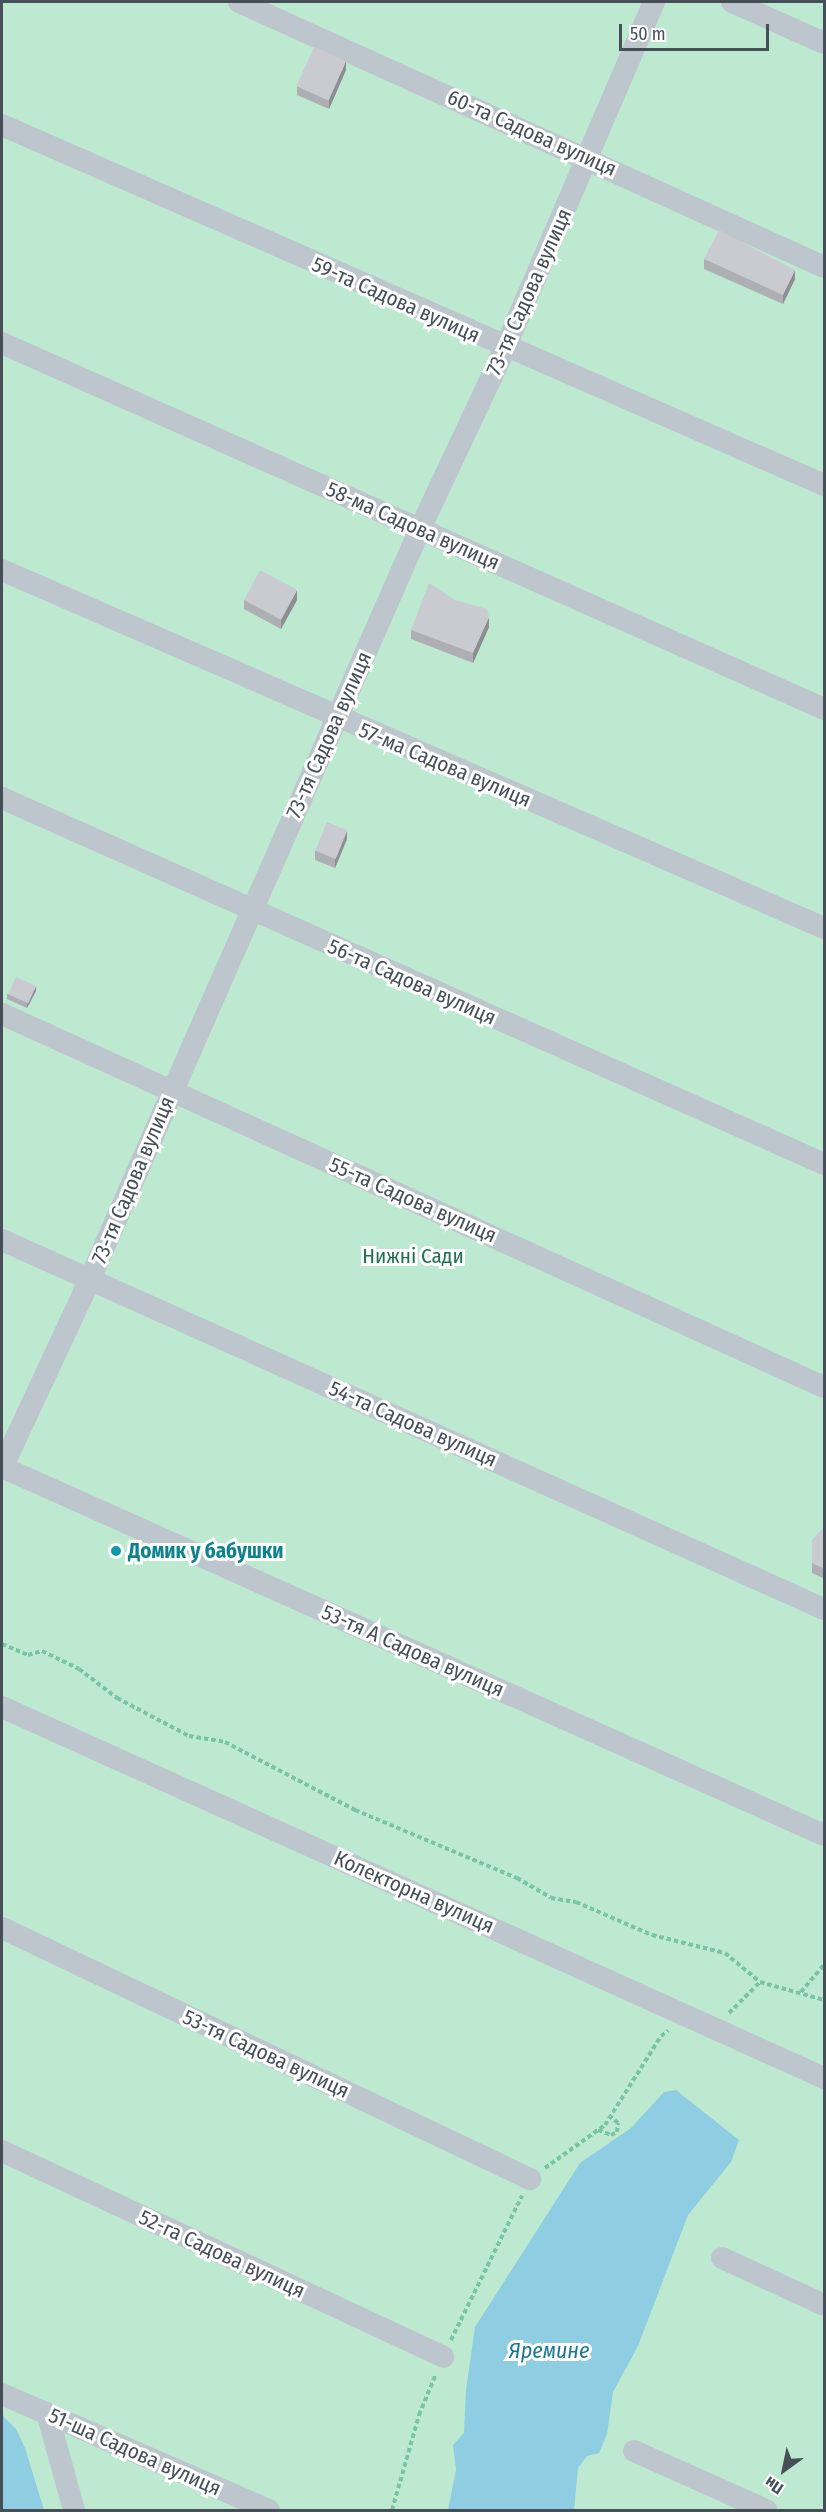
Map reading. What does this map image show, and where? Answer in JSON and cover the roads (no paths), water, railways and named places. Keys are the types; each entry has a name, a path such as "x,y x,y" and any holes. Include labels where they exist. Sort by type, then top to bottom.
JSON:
{"street":[{"name":"60-та Садова вулиця","path":"239,2 825,267"},
{"name":"73-тя Садова вулиця","path":"2,1467 90,1279 171,1090 420,529 505,348 654,2"},
{"path":"732,2 825,43"},
{"name":"59-та Садова вулиця","path":"2,125 505,348 825,484"},
{"name":"58-ма Садова вулиця","path":"2,343 825,709"},
{"name":"57-ма Садова вулиця","path":"2,570 337,718 825,928"},
{"name":"56-та Садова вулиця","path":"2,798 250,911 825,1164"},
{"name":"55-та Садова вулиця","path":"2,1014 825,1387"},
{"name":"54-та Садова вулиця","path":"2,1240 825,1609"},
{"name":"53-тя А Садова вулиця","path":"2,1467 825,1835"},
{"name":"Колекторна вулиця","path":"2,1707 510,1935 687,2018 825,2078"},
{"name":"53-тя Садова вулиця","path":"2,1928 530,2179"},
{"name":"52-га Садова вулиця","path":"2,2151 443,2357"},
{"path":"722,2258 825,2305"},
{"name":"51-ша Садова вулиця","path":"2,2394 269,2511"},
{"path":"46,2413 74,2511"},
{"path":"634,2451 766,2511"}],"water":[{"name":"Яремине","path":"676,2090 739,2140 731,2162 688,2215 638,2346 613,2392 607,2434 599,2453 587,2456 578,2468 574,2510 448,2510 456,2470 453,2445 464,2433 466,2390 475,2327 580,2163 631,2128 664,2092"},
{"path":"2,2415 16,2429 25,2448 44,2510 2,2510"}],"place":[{"name":"Домик у бабушки","path":"116,1551"}],"park label":[{"name":"Нижні Сади","path":"413,1256"}]}
